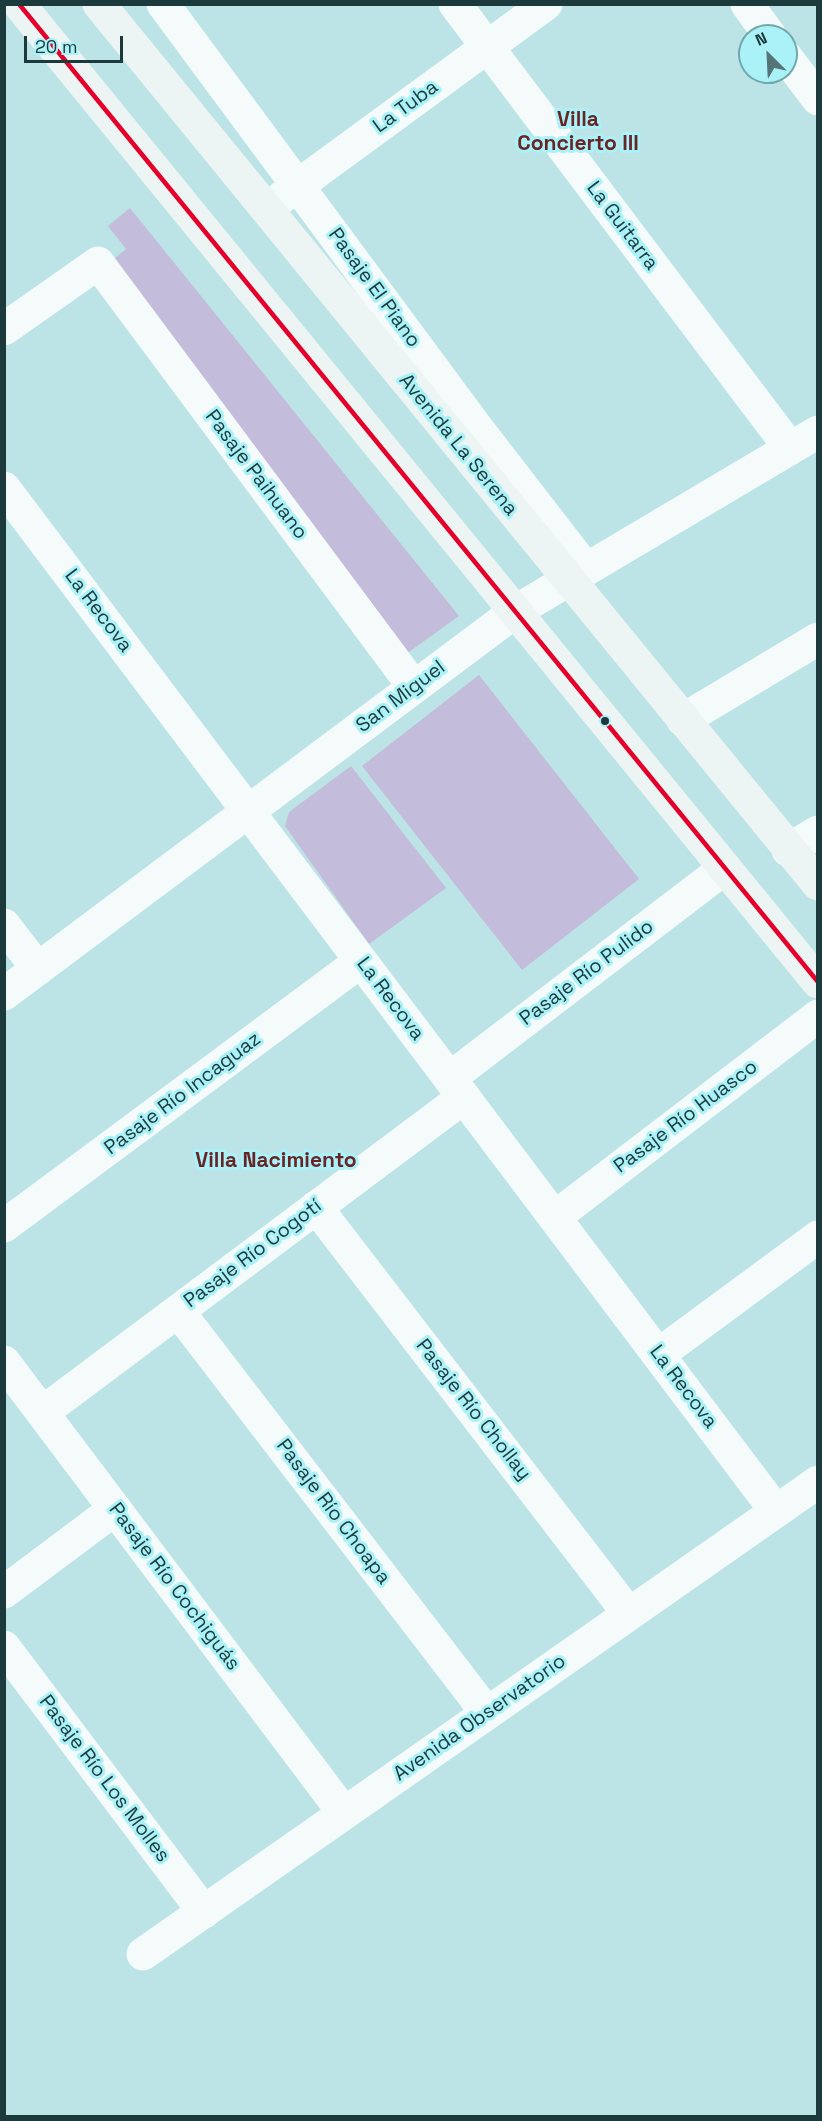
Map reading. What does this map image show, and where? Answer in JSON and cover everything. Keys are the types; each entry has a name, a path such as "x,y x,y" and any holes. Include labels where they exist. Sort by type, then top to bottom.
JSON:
{"main road":[{"path":"19,4 818,982"},
{"name":"Avenida La Serena","path":"99,4 265,209 578,574 684,720 818,884"}],"street":[{"name":"Pasaje El Piano","path":"163,4 299,184 477,428 578,574"},
{"name":"La Guitarra","path":"454,4 790,448"},
{"name":"La Tuba","path":"265,209 546,4"},
{"path":"747,4 761,24"},
{"path":"798,73 818,99"},
{"name":"Pasaje Paihuano","path":"4,329 98,263 414,687"},
{"name":"San Miguel","path":"4,994 516,611 818,432"},
{"name":"La Recova","path":"4,488 776,1511"},
{"path":"684,720 818,639"},
{"path":"788,850 818,832"},
{"name":"Pasaje Río Pulido","path":"457,1088 725,868"},
{"path":"4,925 38,969"},
{"name":"Pasaje Río Incaguaz","path":"4,1226 362,961"},
{"name":"Pasaje Río Huasco","path":"555,1217 818,1016"},
{"name":"Pasaje Río Cogotí","path":"42,1412 316,1207 457,1088"},
{"name":"Pasaje Río Chollay","path":"316,1207 629,1614"},
{"path":"658,1355 818,1237"},
{"name":"Pasaje Río Choapa","path":"178,1311 487,1713"},
{"name":"Pasaje Río Cochiguás","path":"4,1362 345,1813"},
{"name":"Avenida Observatorio","path":"143,1954 818,1482"},
{"path":"4,1592 116,1509"},
{"name":"Pasaje Río Los Molles","path":"4,1647 204,1912"}],"shaded area":[{"path":"130,208 459,616 406,654 108,264 126,249 108,226"},
{"path":"479,675 639,879 522,970 362,766"},
{"path":"351,766 446,888 369,944 285,826 289,812"}],"transit line":[{"path":"19,4 818,982"}],"district":[{"name":"Villa Concierto III","path":"578,132"},
{"name":"Villa Nacimiento","path":"276,1161"}]}
